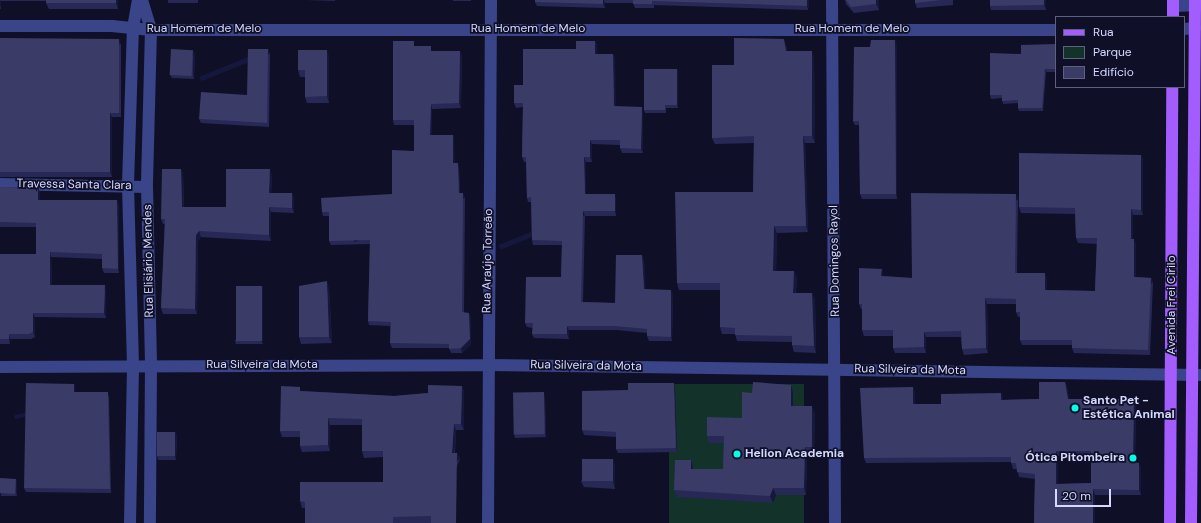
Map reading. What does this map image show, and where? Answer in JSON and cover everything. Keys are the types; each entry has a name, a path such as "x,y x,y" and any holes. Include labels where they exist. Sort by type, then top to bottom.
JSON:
{"main road":[{"name":"Avenida Frei Cirilo","path":"1191,523 1197,374 1199,177 1190,29 1197,3"},
{"name":"Avenida Frei Cirilo","path":"1170,523 1172,374 1172,88"}],"street":[{"name":"Rua Elisiário Mendes","path":"130,523 133,365 128,186 133,28 138,0"},
{"name":"Rua Elisiário Mendes","path":"142,0 151,30 147,187 151,364 150,523"},
{"name":"Rua Araújo Torreão","path":"488,523 487,365 491,0"},
{"name":"Rua Domingos Rayol","path":"832,0 836,369 835,523"},
{"path":"1173,8 1197,3"},
{"name":"Rua Homem de Melo","path":"0,26 133,28 151,30 1055,30"},
{"name":"Travessa Santa Clara","path":"0,184 147,187"},
{"name":"Rua Silveira da Mota","path":"0,367 151,364 487,365 1197,374"}],"green space":[{"name":"Helion Academia","path":"669,384 804,384 804,523 669,523"}],"building":[{"path":"46,0 116,0 116,3 46,3"},
{"path":"535,0 603,0 603,4 535,2"},
{"path":"633,0 807,0 807,6 652,1 652,4 633,4"},
{"path":"846,0 876,0 876,4 851,7"},
{"path":"915,0 941,0 915,3"},
{"path":"990,0 1044,0 1044,5 990,6"},
{"path":"0,38 119,39 119,113 110,113 110,172 0,172"},
{"path":"734,38 784,39 786,51 812,51 812,136 803,136 806,226 774,226 773,271 794,271 793,293 812,293 814,346 792,345 792,336 735,335 735,328 720,327 720,283 677,283 675,192 753,192 754,136 712,138 712,65 734,65"},
{"path":"871,40 895,40 896,194 860,194 859,121 853,121 854,47 870,47"},
{"path":"393,41 414,41 414,46 431,46 431,51 460,51 459,103 431,104 430,135 453,135 453,163 458,163 459,193 463,193 462,312 469,313 470,339 461,348 449,349 449,344 390,343 391,322 368,321 370,240 329,241 329,212 322,212 321,198 392,194 392,150 414,151 414,120 393,120"},
{"path":"576,41 595,41 595,54 613,54 614,106 642,107 641,149 620,148 620,140 590,140 590,157 584,157 585,194 615,194 615,211 583,211 581,302 615,303 616,255 642,255 644,289 671,290 671,337 647,336 647,329 615,326 567,326 567,334 532,334 533,323 525,323 526,277 561,277 562,241 532,240 531,197 527,198 526,157 522,157 523,103 514,103 514,85 523,85 523,49 576,49"},
{"path":"1055,44 1055,69 1045,69 1042,108 1018,108 1018,100 1002,101 1002,95 990,95 990,53 1021,54 1021,45"},
{"path":"171,49 193,50 192,76 170,75"},
{"path":"248,49 268,49 267,123 199,119 201,92 247,95"},
{"path":"298,50 327,50 327,96 305,97 305,70 298,70"},
{"path":"644,69 677,69 677,105 665,105 665,110 644,110"},
{"path":"1019,153 1141,155 1141,210 1131,209 1131,239 1134,239 1134,277 1151,278 1148,350 1072,348 1072,340 1020,340 1020,312 1016,312 1016,299 985,298 986,348 962,349 961,331 924,332 924,347 893,348 893,330 862,330 862,304 859,304 859,268 882,269 881,276 912,278 911,193 1016,194 1015,273 1045,273 1045,290 1095,291 1097,238 1076,238 1075,208 1019,207"},
{"path":"162,169 181,169 182,207 226,207 226,169 270,169 269,193 292,193 292,208 269,207 269,235 199,231 196,235 195,309 161,308 165,219 161,219"},
{"path":"0,187 38,188 38,200 117,200 118,269 102,268 102,254 50,252 50,285 105,285 104,313 33,313 33,332 29,334 9,334 9,339 0,339 0,254 36,254 36,223 0,222"},
{"path":"327,281 329,337 299,337 299,286"},
{"path":"236,286 262,286 262,341 236,341"},
{"path":"753,382 791,385 791,406 812,406 812,447 805,447 804,488 773,488 770,496 674,490 675,460 691,460 691,469 723,469 724,436 707,436 707,417 742,418 742,392 752,393"},
{"path":"1039,382 1065,382 1068,399 1134,399 1133,462 1139,463 1139,490 1093,489 1093,523 1034,523 1035,474 1017,472 1016,463 1011,463 1011,457 864,458 860,388 913,387 913,404 941,404 941,394 1001,393 1001,400 1039,399","holes":["1056,451 1091,451 1091,483 1056,484"]},
{"path":"26,383 74,384 74,392 108,392 110,489 24,488"},
{"path":"628,383 674,383 676,448 616,449 616,432 582,430 582,391 628,390"},
{"path":"428,385 462,386 461,424 454,424 452,453 457,453 456,523 431,523 431,516 393,517 393,523 305,523 305,502 300,501 300,482 383,482 383,451 362,451 362,419 328,418 328,445 300,446 300,431 280,431 281,386 300,387 300,391 394,396 428,393"},
{"path":"544,392 545,434 514,435 513,393"},
{"path":"157,432 175,432 175,456 157,456"},
{"path":"582,459 613,459 613,481 582,481"},
{"path":"0,478 16,479 15,494 0,493"}],"place":[{"name":"Santo Pet - Estética Animal","path":"1075,408"},
{"name":"Helion Academia","path":"737,454"},
{"name":"Ótica Pitombeira","path":"1133,458"}]}
